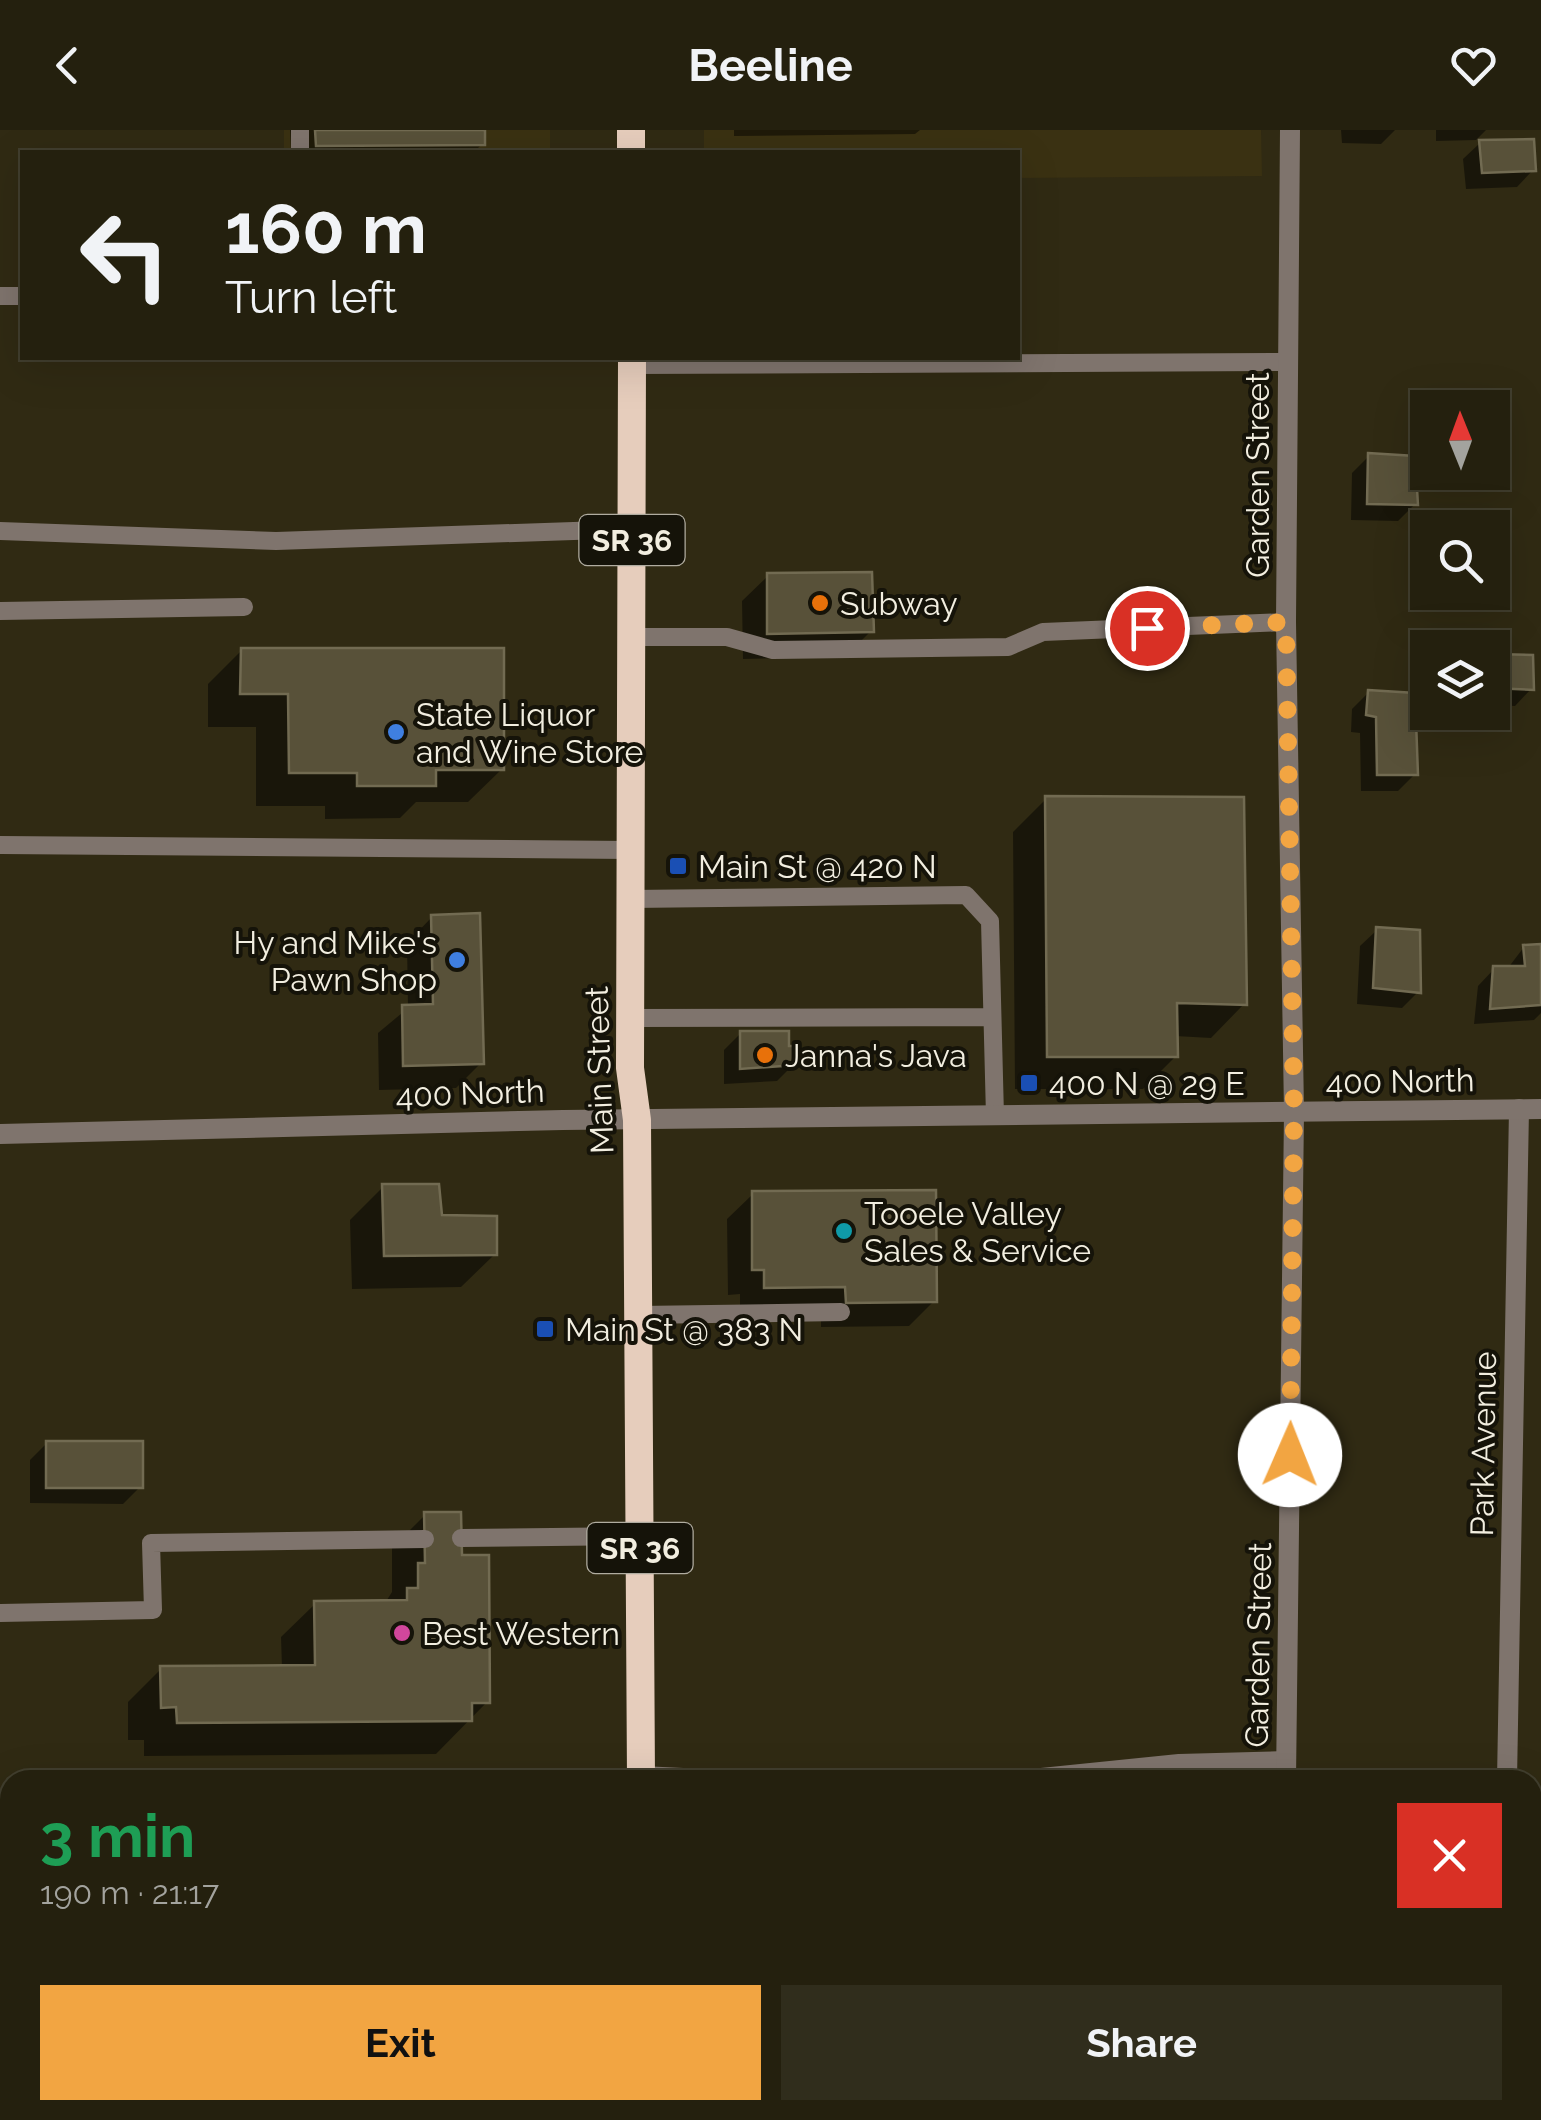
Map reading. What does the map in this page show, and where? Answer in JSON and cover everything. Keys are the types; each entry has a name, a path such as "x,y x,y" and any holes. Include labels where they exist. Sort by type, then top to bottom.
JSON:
{"highway":[{"name":"Main Street","path":"632,362 630,1068 637,1120 641,1770"}],"street":[{"name":"Garden Street","path":"1286,1770 1294,1112 1286,622 1290,130"},
{"name":"400 North","path":"0,1134 637,1120 1530,1109"},
{"name":"Park Avenue","path":"1507,1770 1530,1109"}],"lane":[{"path":"632,362 1288,362"},
{"path":"0,531 276,540 632,529"},
{"path":"0,611 244,608"},
{"path":"632,637 727,637 773,650 1008,647 1043,632 1286,622"},
{"path":"0,845 631,850"},
{"path":"631,900 966,895 990,920 995,1116"},
{"path":"631,1018 992,1017"},
{"path":"640,1315 841,1312"},
{"path":"461,1538 640,1536"},
{"path":"0,1613 152,1610 151,1543 424,1539"},
{"path":"1110,1770 1178,1763 1286,1770"}],"shaded area":[{"path":"284,130 550,130 550,150 284,150"},
{"path":"704,130 1261,130 1262,176 1020,178 1020,150 704,150"}],"building":[{"path":"315,130 485,130 485,145 316,146"},
{"path":"1534,139 1536,171 1482,173 1479,140"},
{"path":"1368,453 1410,456 1410,490 1417,490 1418,505 1367,504"},
{"name":"Subway","path":"872,572 874,632 767,634 767,573"},
{"name":"State Liquor and Wine Store","path":"241,648 504,648 504,770 436,770 436,786 357,786 357,773 289,773 288,694 240,694"},
{"path":"1510,654 1533,655 1534,690 1510,689"},
{"path":"1368,690 1410,693 1410,730 1416,730 1418,775 1377,775 1376,717 1366,715"},
{"path":"1045,796 1244,797 1247,1005 1177,1003 1178,1057 1047,1057"},
{"name":"Hy and Mike's Pawn Shop","path":"480,913 484,1064 403,1066 402,1005 433,1004 431,915"},
{"path":"1376,927 1420,930 1421,993 1373,988"},
{"path":"1541,944 1541,1005 1490,1009 1493,966 1525,966 1523,945"},
{"path":"740,1031 789,1031 789,1046 796,1046 796,1065 740,1069"},
{"path":"382,1184 439,1184 442,1215 497,1216 497,1255 384,1256"},
{"name":"Tooele Valley Sales & Service","path":"936,1190 937,1302 846,1303 845,1287 764,1288 764,1270 752,1270 752,1191"},
{"path":"46,1441 143,1441 143,1488 46,1488"},
{"name":"Best Western","path":"424,1512 461,1512 462,1555 489,1555 490,1703 472,1703 472,1721 177,1723 176,1707 161,1708 160,1666 315,1665 314,1601 407,1600 407,1588 418,1588 418,1563 425,1563"}],"place":[{"name":"Subway","path":"820,603"},
{"name":"State Liquor and Wine Store","path":"396,732"},
{"name":"Main St @ 420 N","path":"678,866"},
{"name":"Hy and Mike's Pawn Shop","path":"457,960"},
{"name":"Janna's Java","path":"765,1055"},
{"name":"400 N @ 29 E","path":"1029,1083"},
{"name":"Tooele Valley Sales & Service","path":"844,1231"},
{"name":"Main St @ 383 N","path":"545,1329"},
{"name":"Best Western","path":"402,1633"}],"route":[{"path":"1147,628 1286,622 1294,1112 1290,1455"}]}
